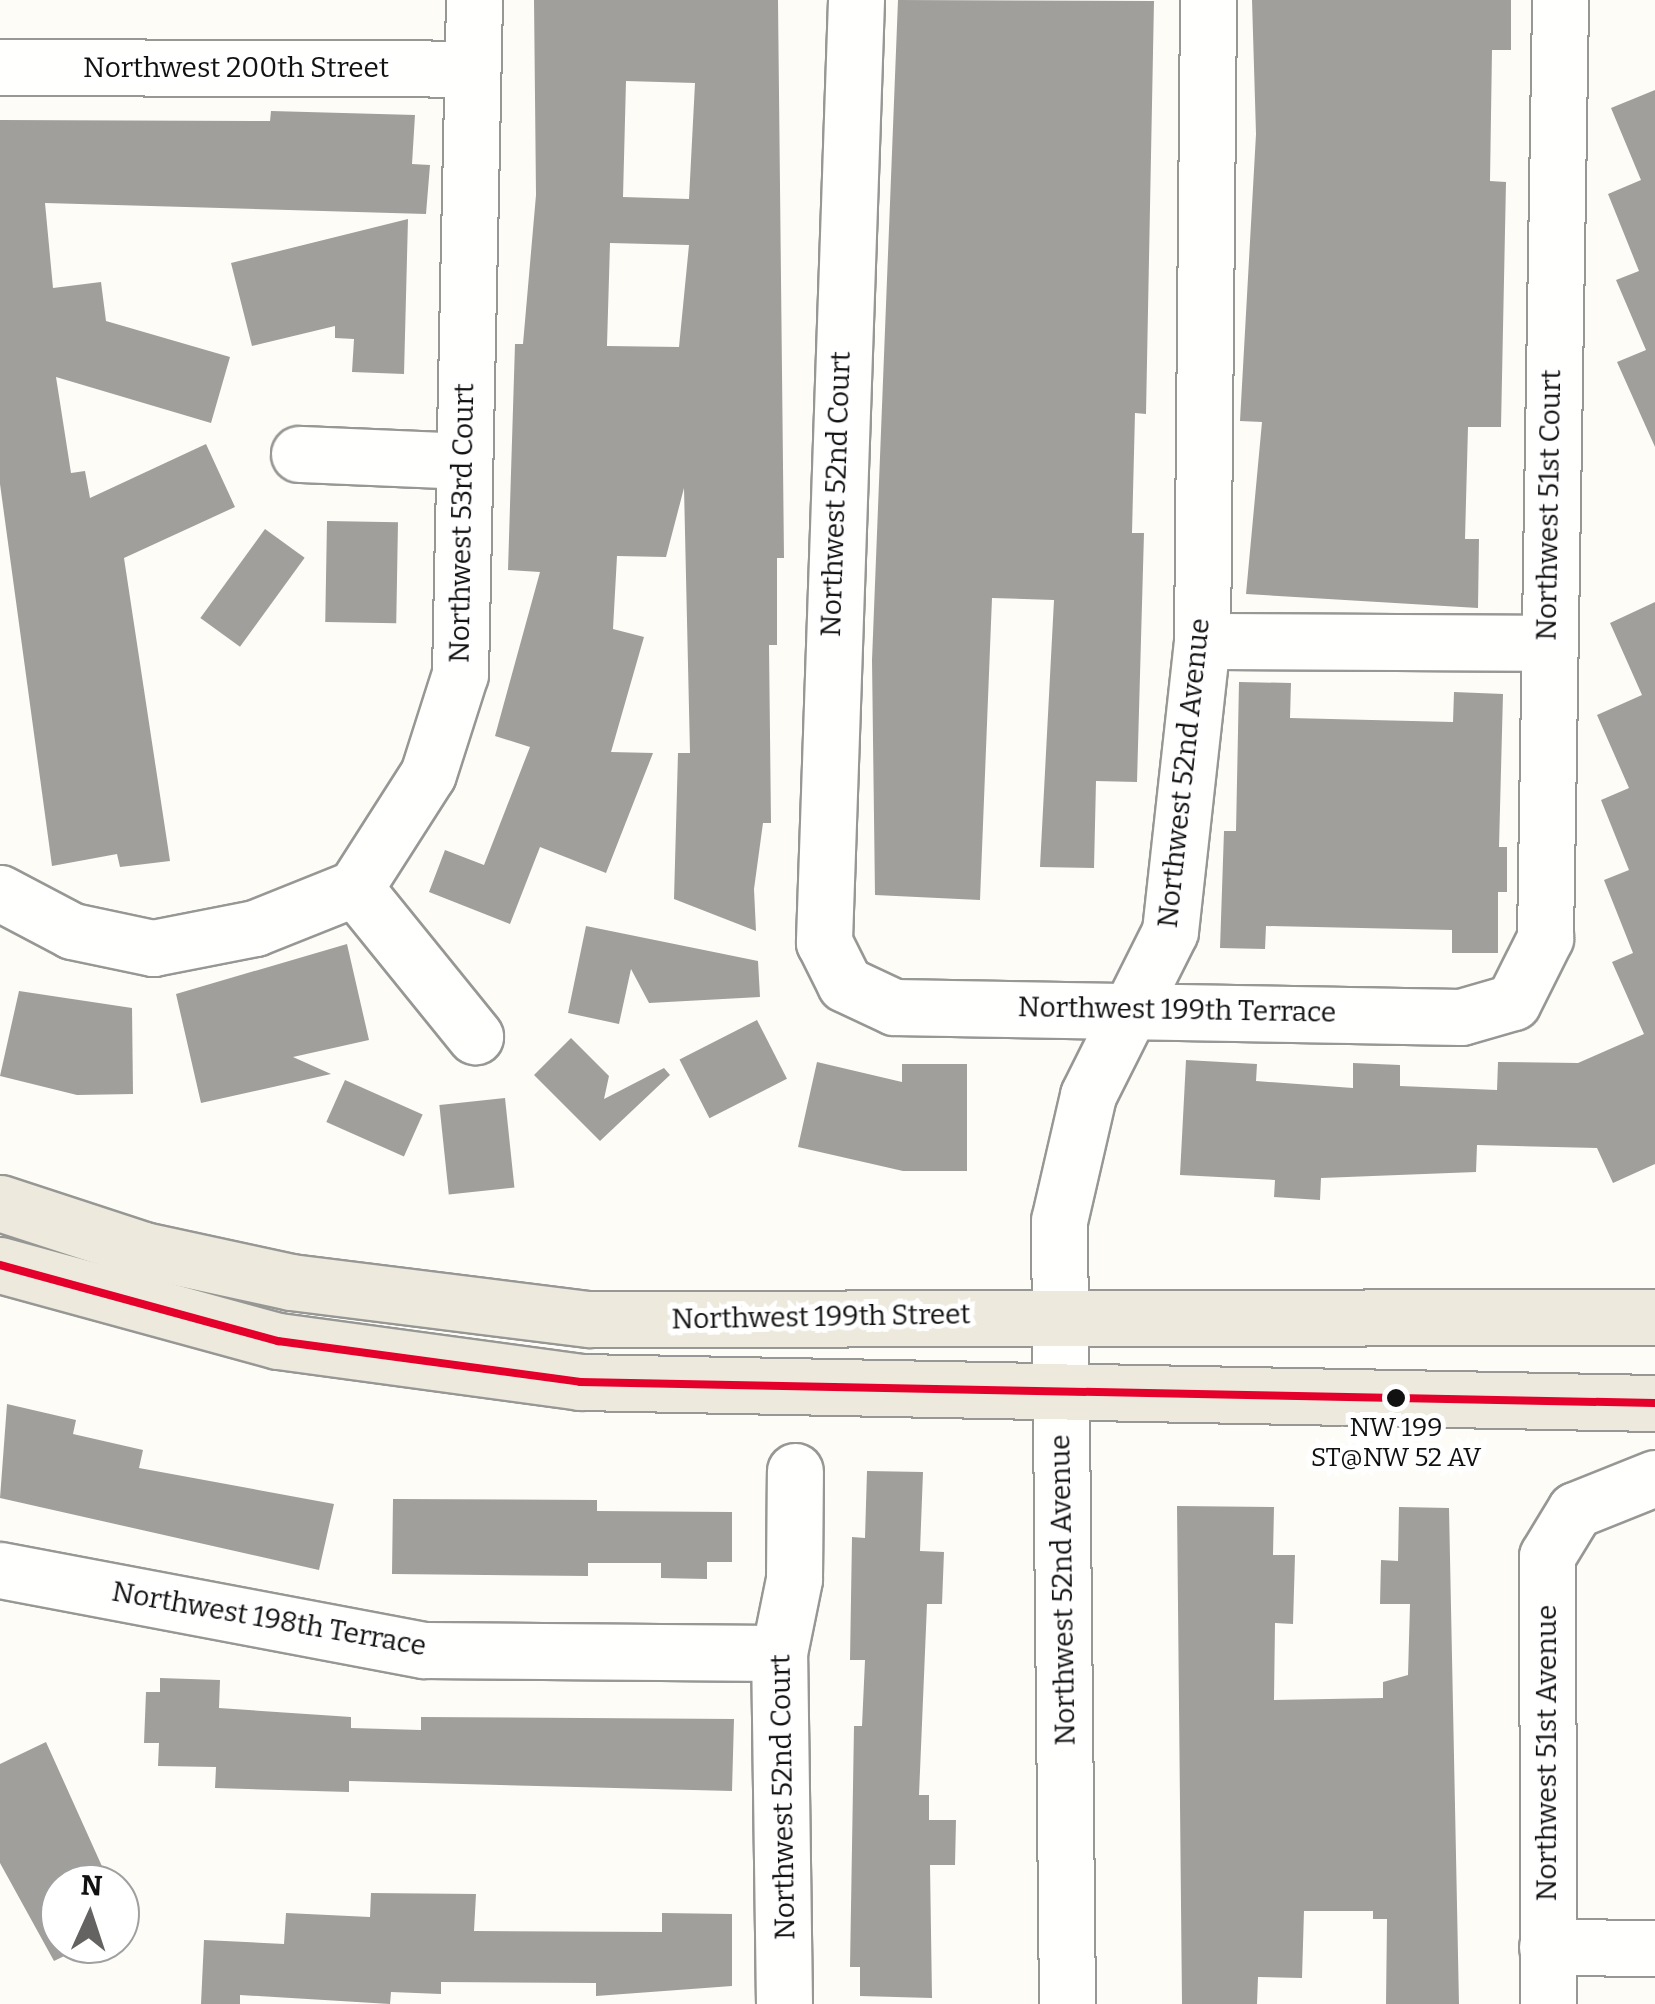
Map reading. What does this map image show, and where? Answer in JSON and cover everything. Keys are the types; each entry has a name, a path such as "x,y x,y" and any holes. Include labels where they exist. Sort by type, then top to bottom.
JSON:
{"main road":[{"name":"Northwest 199th Street","path":"0,1203 144,1250 440,1306 590,1319 1655,1317"},
{"path":"0,1266 278,1341 432,1366 738,1391 1655,1403"}],"street":[{"name":"Northwest 53rd Court","path":"355,888 428,774 460,674 474,0"},
{"name":"Northwest 52nd Court","path":"845,984 824,942 856,0"},
{"name":"Northwest 52nd Avenue","path":"1066,2004 1059,1221 1088,1095 1138,1006 1170,931 1202,640 1208,0"},
{"name":"Northwest 51st Court","path":"1513,1002 1546,938 1546,643 1560,0"},
{"name":"Northwest 200th Street","path":"0,67 472,69"},
{"path":"299,454 463,461"},
{"path":"1202,640 1546,643"},
{"path":"0,893 72,931 153,948 255,928 355,888 476,1036"},
{"name":"Northwest 199th Terrace","path":"845,984 894,1007 1138,1006 1460,1017 1513,1002"},
{"name":"Northwest 52nd Court","path":"784,2004 779,1654 794,1579 795,1471"},
{"name":"Northwest 51st Avenue","path":"1548,2004 1547,1556 1575,1510 1655,1478"},
{"name":"Northwest 198th Terrace","path":"0,1570 424,1650 779,1654"},
{"path":"1547,1947 1655,1948"}],"building":[{"path":"534,0 778,0 784,558 777,558 777,645 769,645 771,823 763,823 754,889 756,931 674,899 678,753 690,753 684,488 666,557 617,556 613,629 644,637 611,752 653,753 606,873 540,847 510,924 429,892 445,850 484,865 530,747 495,736 540,572 508,570 515,344 523,344 536,195","holes":["626,81 695,83 689,199 623,197","610,243 689,245 679,347 607,346"]},
{"path":"898,0 1154,1 1146,414 1135,413 1132,533 1144,533 1137,782 1096,781 1094,868 1040,867 1054,600 992,598 980,900 875,895 872,660"},
{"path":"1252,0 1511,0 1511,50 1492,50 1490,181 1506,182 1501,427 1468,427 1465,539 1479,539 1478,608 1246,594 1262,422 1240,421 1256,134"},
{"path":"1655,90 1655,447 1617,362 1646,350 1616,280 1639,271 1608,194 1641,180 1611,108"},
{"path":"271,111 415,115 412,164 430,165 426,214 45,203 53,288 101,282 106,321 230,357 211,423 56,377 71,473 85,471 90,498 206,444 235,507 124,558 170,861 120,867 117,854 52,866 0,484 0,120 270,121"},
{"path":"408,219 404,374 352,372 354,339 335,338 335,326 252,346 231,263"},
{"path":"327,521 398,522 396,623 325,622"},
{"path":"265,529 305,558 240,647 200,618"},
{"path":"1655,602 1655,1164 1613,1183 1597,1148 1477,1145 1476,1172 1321,1178 1320,1200 1274,1197 1275,1180 1180,1175 1186,1060 1257,1064 1256,1081 1353,1088 1353,1063 1400,1065 1400,1086 1497,1090 1498,1062 1578,1063 1644,1034 1612,962 1633,953 1604,880 1629,870 1601,800 1629,788 1597,715 1642,695 1610,623"},
{"path":"1239,682 1291,683 1290,718 1453,722 1454,692 1503,694 1499,847 1507,847 1507,892 1498,892 1498,953 1452,953 1452,930 1266,926 1265,949 1220,948 1224,831 1236,831"},
{"path":"586,926 758,961 760,997 649,1003 631,969 619,1024 568,1013"},
{"path":"347,944 369,1040 293,1057 331,1074 201,1103 176,994"},
{"path":"19,991 132,1008 133,1094 77,1095 0,1076"},
{"path":"757,1020 787,1079 709,1118 679,1059"},
{"path":"571,1038 609,1076 604,1099 664,1068 670,1075 600,1141 534,1075"},
{"path":"817,1062 902,1082 902,1064 967,1064 967,1171 903,1171 798,1147"},
{"path":"345,1080 423,1115 404,1157 326,1122"},
{"path":"505,1098 514,1188 449,1194 439,1105"},
{"path":"7,1404 76,1420 73,1434 143,1450 139,1468 334,1504 319,1570 0,1498"},
{"path":"867,1471 923,1472 920,1551 944,1552 942,1604 927,1604 919,1795 929,1795 929,1820 956,1820 955,1865 930,1865 932,1998 860,1996 860,1967 850,1967 854,1726 862,1726 865,1660 850,1660 852,1537 865,1538"},
{"path":"393,1499 597,1500 597,1511 732,1512 732,1562 707,1562 707,1579 661,1578 661,1563 588,1563 588,1576 392,1574"},
{"path":"1177,1506 1274,1507 1273,1555 1295,1555 1293,1624 1275,1623 1274,1700 1383,1698 1383,1682 1408,1675 1410,1604 1380,1604 1381,1560 1398,1561 1399,1507 1449,1508 1459,2004 1386,2004 1387,1919 1373,1919 1373,1911 1304,1911 1302,1978 1258,1977 1257,2004 1182,2004"},
{"path":"160,1678 220,1680 219,1708 351,1717 351,1728 421,1730 421,1717 734,1719 732,1791 349,1781 349,1792 215,1788 216,1767 158,1766 159,1743 144,1743 146,1692 160,1692"},
{"path":"46,1742 101,1864 40,1864 40,1936 0,1863 0,1764"},
{"path":"371,1893 476,1894 474,1931 662,1932 662,1913 732,1914 732,1986 596,1996 596,1983 441,1982 441,1994 391,1992 390,2004 240,1995 240,2004 201,2004 204,1940 284,1944 286,1913 370,1917"}],"transit line":[{"path":"0,1265 278,1341 580,1382 1655,1403"}],"place":[{"name":"NW 199 ST@NW 52 AV","path":"1396,1398"}]}
